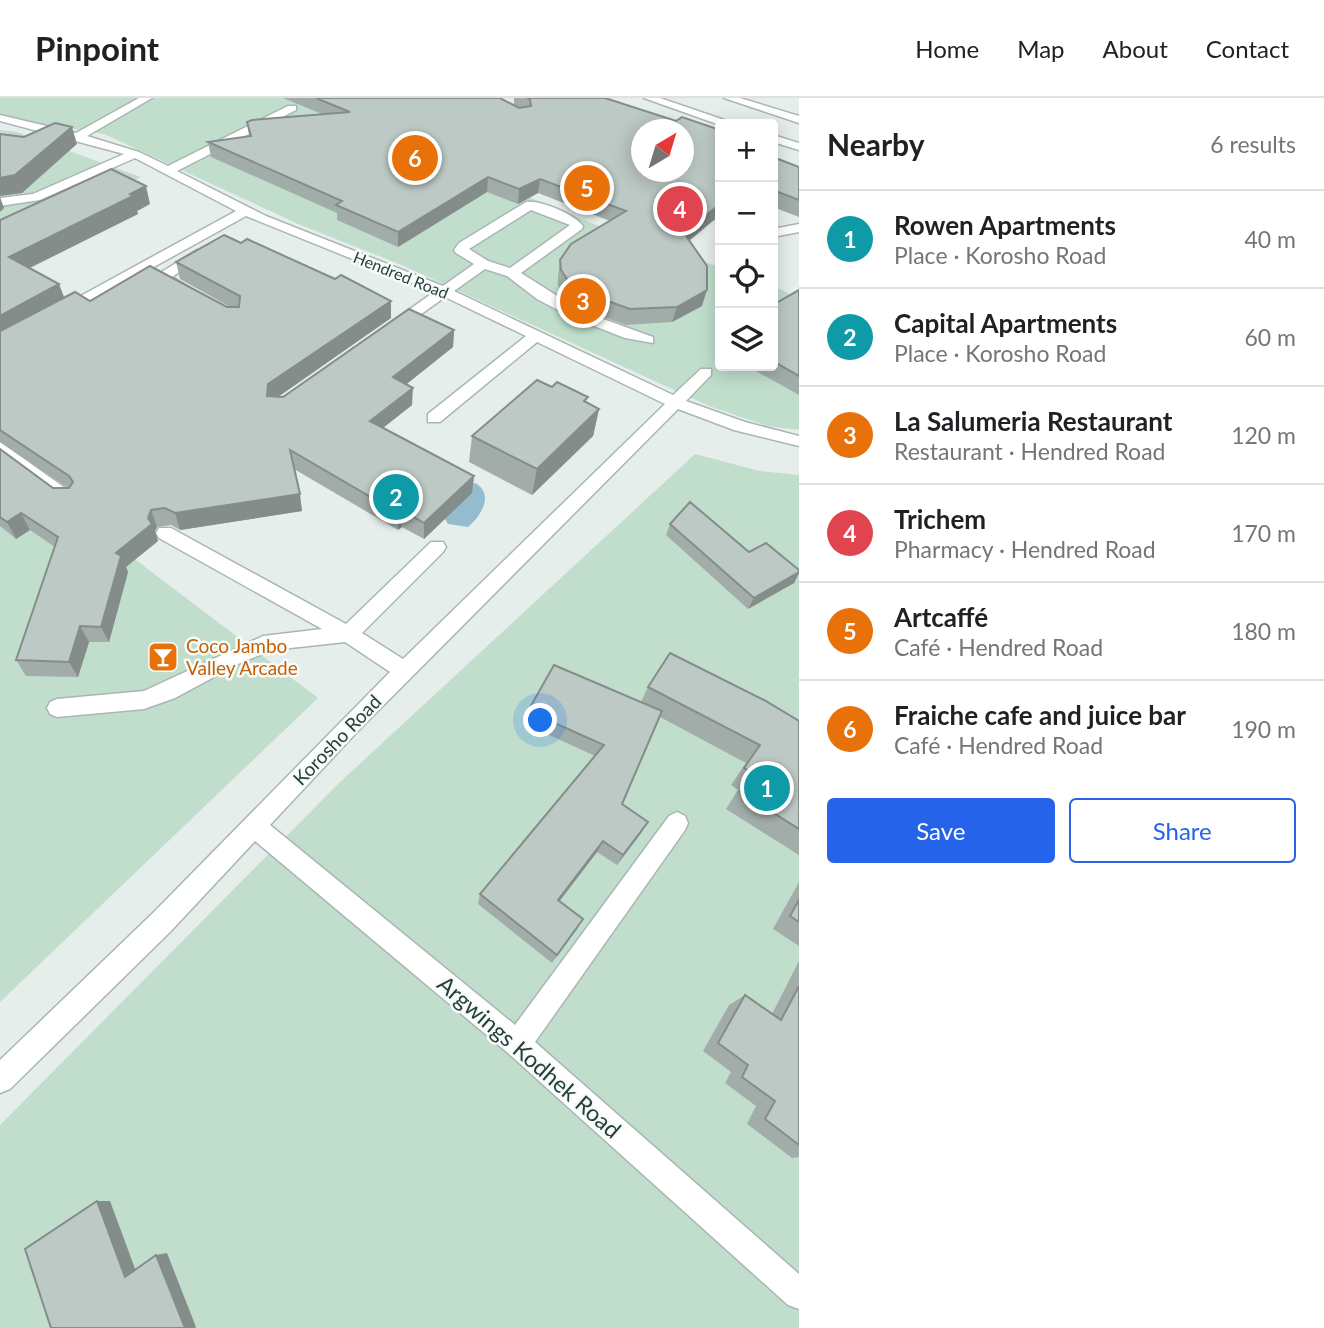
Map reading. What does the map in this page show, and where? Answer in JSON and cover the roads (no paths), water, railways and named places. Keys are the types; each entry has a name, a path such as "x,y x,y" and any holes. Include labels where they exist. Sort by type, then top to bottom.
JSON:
{"street":[{"path":"77,137 148,98"},
{"path":"649,98 715,119"},
{"path":"729,98 799,120"},
{"path":"170,170 292,108"},
{"name":"Hendred Road","path":"0,118 135,154 261,219 446,292 676,403 740,426 799,441"},
{"path":"778,140 799,147"},
{"path":"0,202 36,197 135,154"},
{"path":"512,273 577,226 573,221 537,206 525,206 461,250 483,264 512,273 540,295 570,310 648,340"},
{"path":"51,318 246,211"},
{"path":"201,300 166,281 165,276 261,219"},
{"path":"778,232 799,228"},
{"path":"378,338 483,264"},
{"path":"434,418 536,335"},
{"name":"Korosho Road","path":"0,1079 706,372"},
{"path":"0,448 69,499"},
{"path":"165,533 348,634 405,671"},
{"path":"57,708 113,705 144,700 168,692 231,658 270,642 348,634 437,547"},
{"path":"517,1044 677,823"},
{"name":"Argwings Kodhek Road","path":"254,827 517,1044 799,1294"}],"water":[{"path":"475,483 484,493 481,511 468,527 448,524 444,517 468,484"}],"place":[{"name":"Fraiche cafe and juice bar","path":"415,158"},
{"name":"Artcaffé","path":"587,188"},
{"name":"Trichem","path":"680,209"},
{"name":"La Salumeria Restaurant","path":"583,301"},
{"name":"Capital Apartments","path":"396,497"},
{"name":"Coco Jambo Valley Arcade","path":"163,657"},
{"name":"Rowen Apartments","path":"767,788"}]}
